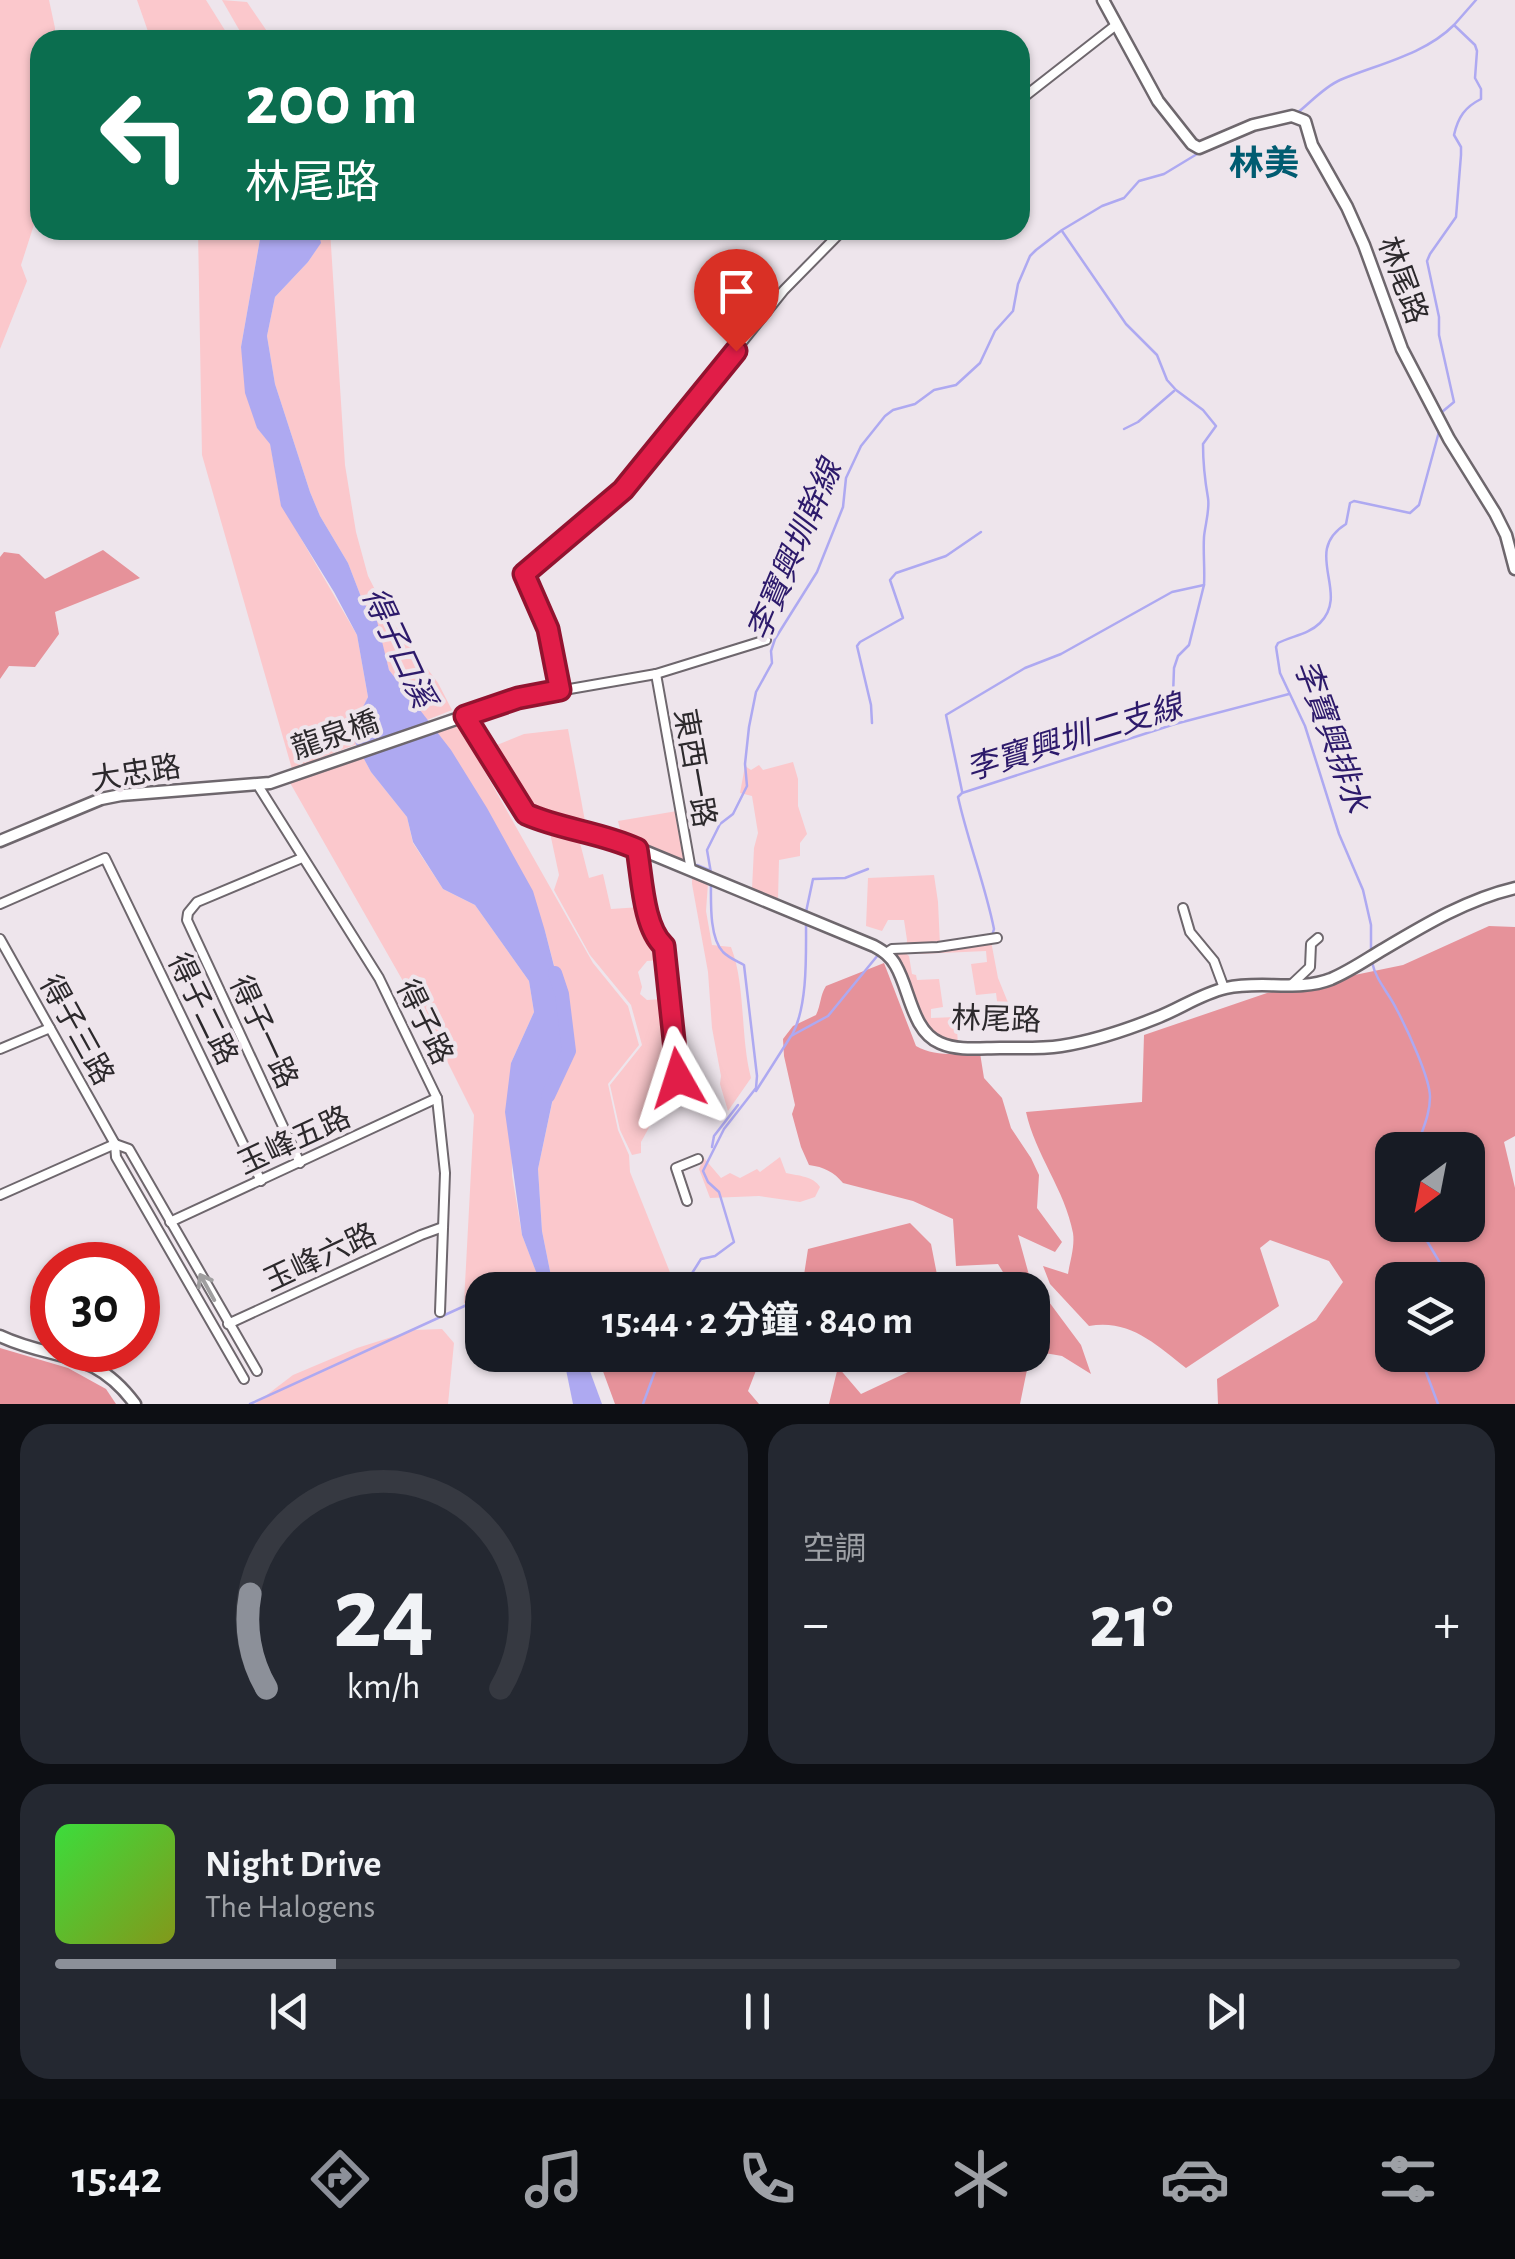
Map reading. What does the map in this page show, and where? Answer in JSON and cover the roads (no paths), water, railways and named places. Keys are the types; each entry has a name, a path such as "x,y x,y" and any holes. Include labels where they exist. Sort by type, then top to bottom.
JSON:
{"street":[{"path":"1030,92 1116,25 1103,0"},
{"name":"林尾路","path":"1116,25 1158,101 1186,138 1199,148 1252,125 1292,116 1305,122 1312,145 1364,244 1408,363 1448,439 1495,513 1515,569"},
{"path":"560,690 548,629 524,574 623,490 784,290 833,240"},
{"path":"766,640 656,674 518,698 461,717 526,814 540,820 613,838 886,953 892,949 997,938"},
{"name":"東西一路","path":"656,674 690,870"},
{"name":"龍泉橋","path":"286,779 461,717"},
{"name":"大忠路","path":"0,841 121,794 286,779"},
{"name":"得子路","path":"257,784 379,978 437,1098 445,1173 440,1312"},
{"path":"637,849 650,922 655,937 664,946 678,1078 666,1094"},
{"name":"得子二路","path":"0,904 105,858 261,1180"},
{"name":"得子一路","path":"300,1163 187,920 198,902 302,858"},
{"name":"林尾路","path":"886,953 895,964 922,1030 934,1041 953,1048 1061,1046 1159,1017 1194,998 1224,988 1252,983 1308,985 1328,980 1484,896 1515,888"},
{"path":"1182,908 1190,932 1214,961 1224,988"},
{"path":"1290,985 1310,967 1311,944 1318,938"},
{"name":"得子三路","path":"0,940 115,1144"},
{"path":"0,1049 50,1028"},
{"name":"玉峰五路","path":"170,1222 437,1098"},
{"path":"115,1144 116,1157 244,1379"},
{"path":"0,1195 115,1144 129,1148 257,1371"},
{"path":"687,1200 676,1168 698,1160"},
{"name":"玉峰六路","path":"216,1330 443,1227"},
{"path":"0,1336 97,1367 136,1404"}],"waterway":[{"name":"李寶興排水","path":"1441,415 1454,402 1427,261 1456,217 1461,147 1454,135 1466,109 1481,99 1475,78 1475,45 1454,25 1476,0"},
{"name":"李寶興圳幹線","path":"1296,114 1334,83 1415,51 1454,25"},
{"name":"李寶興圳幹線","path":"711,873 707,850 747,786 745,764 756,692 772,663 775,639 817,572 843,507 846,478 861,446 893,410 915,404 934,390 956,385 980,363 995,331 1013,311 1018,284 1036,250 1102,206 1124,198 1139,181 1164,174 1202,151"},
{"path":"962,791 946,715 1025,668 1061,654 1172,592 1204,585 1208,503 1203,444 1216,426 1167,380 1157,355 1126,324 1062,231"},
{"path":"1124,429 1174,391"},
{"name":"李寶興排水","path":"1371,954 1371,925 1363,890 1339,834 1305,726 1280,673 1276,647 1316,627 1328,611 1331,598 1327,547 1333,535 1346,524 1350,503 1410,513 1419,505 1440,428"},
{"path":"872,723 857,646 903,618 890,580 896,573 946,556 981,532"},
{"path":"1172,724 1174,668 1178,656 1189,645 1204,585"},
{"name":"李寶興圳二支線","path":"992,936 990,912 958,797 962,793 1175,724 1289,694"},
{"path":"697,865 709,870"},
{"path":"806,912 813,879 845,878 868,869"},
{"name":"李寶興圳幹線","path":"693,1272 701,1259 715,1256 734,1242 719,1192 703,1171 724,1129 756,1088 757,1076 744,965 718,945 712,918 711,881"},
{"path":"792,1035 803,995 806,920"},
{"name":"李寶興圳二支線","path":"756,1091 791,1036 828,1016 878,955"},
{"name":"李寶興排水","path":"1372,962 1412,1041 1429,1089 1429,1111 1422,1132"},
{"name":"得子口溪","path":"548,1096 569,1051 562,994 555,973"},
{"name":"李寶興圳幹線","path":"712,1147 714,1136 738,1105"},
{"name":"李寶興排水","path":"1428,1242 1439,1262"},
{"path":"250,1404 465,1306"},
{"name":"李寶興圳幹線","path":"643,1404 655,1372"},
{"path":"1426,1372 1438,1404"}],"district":[{"name":"林美","path":"1264,163"}]}
